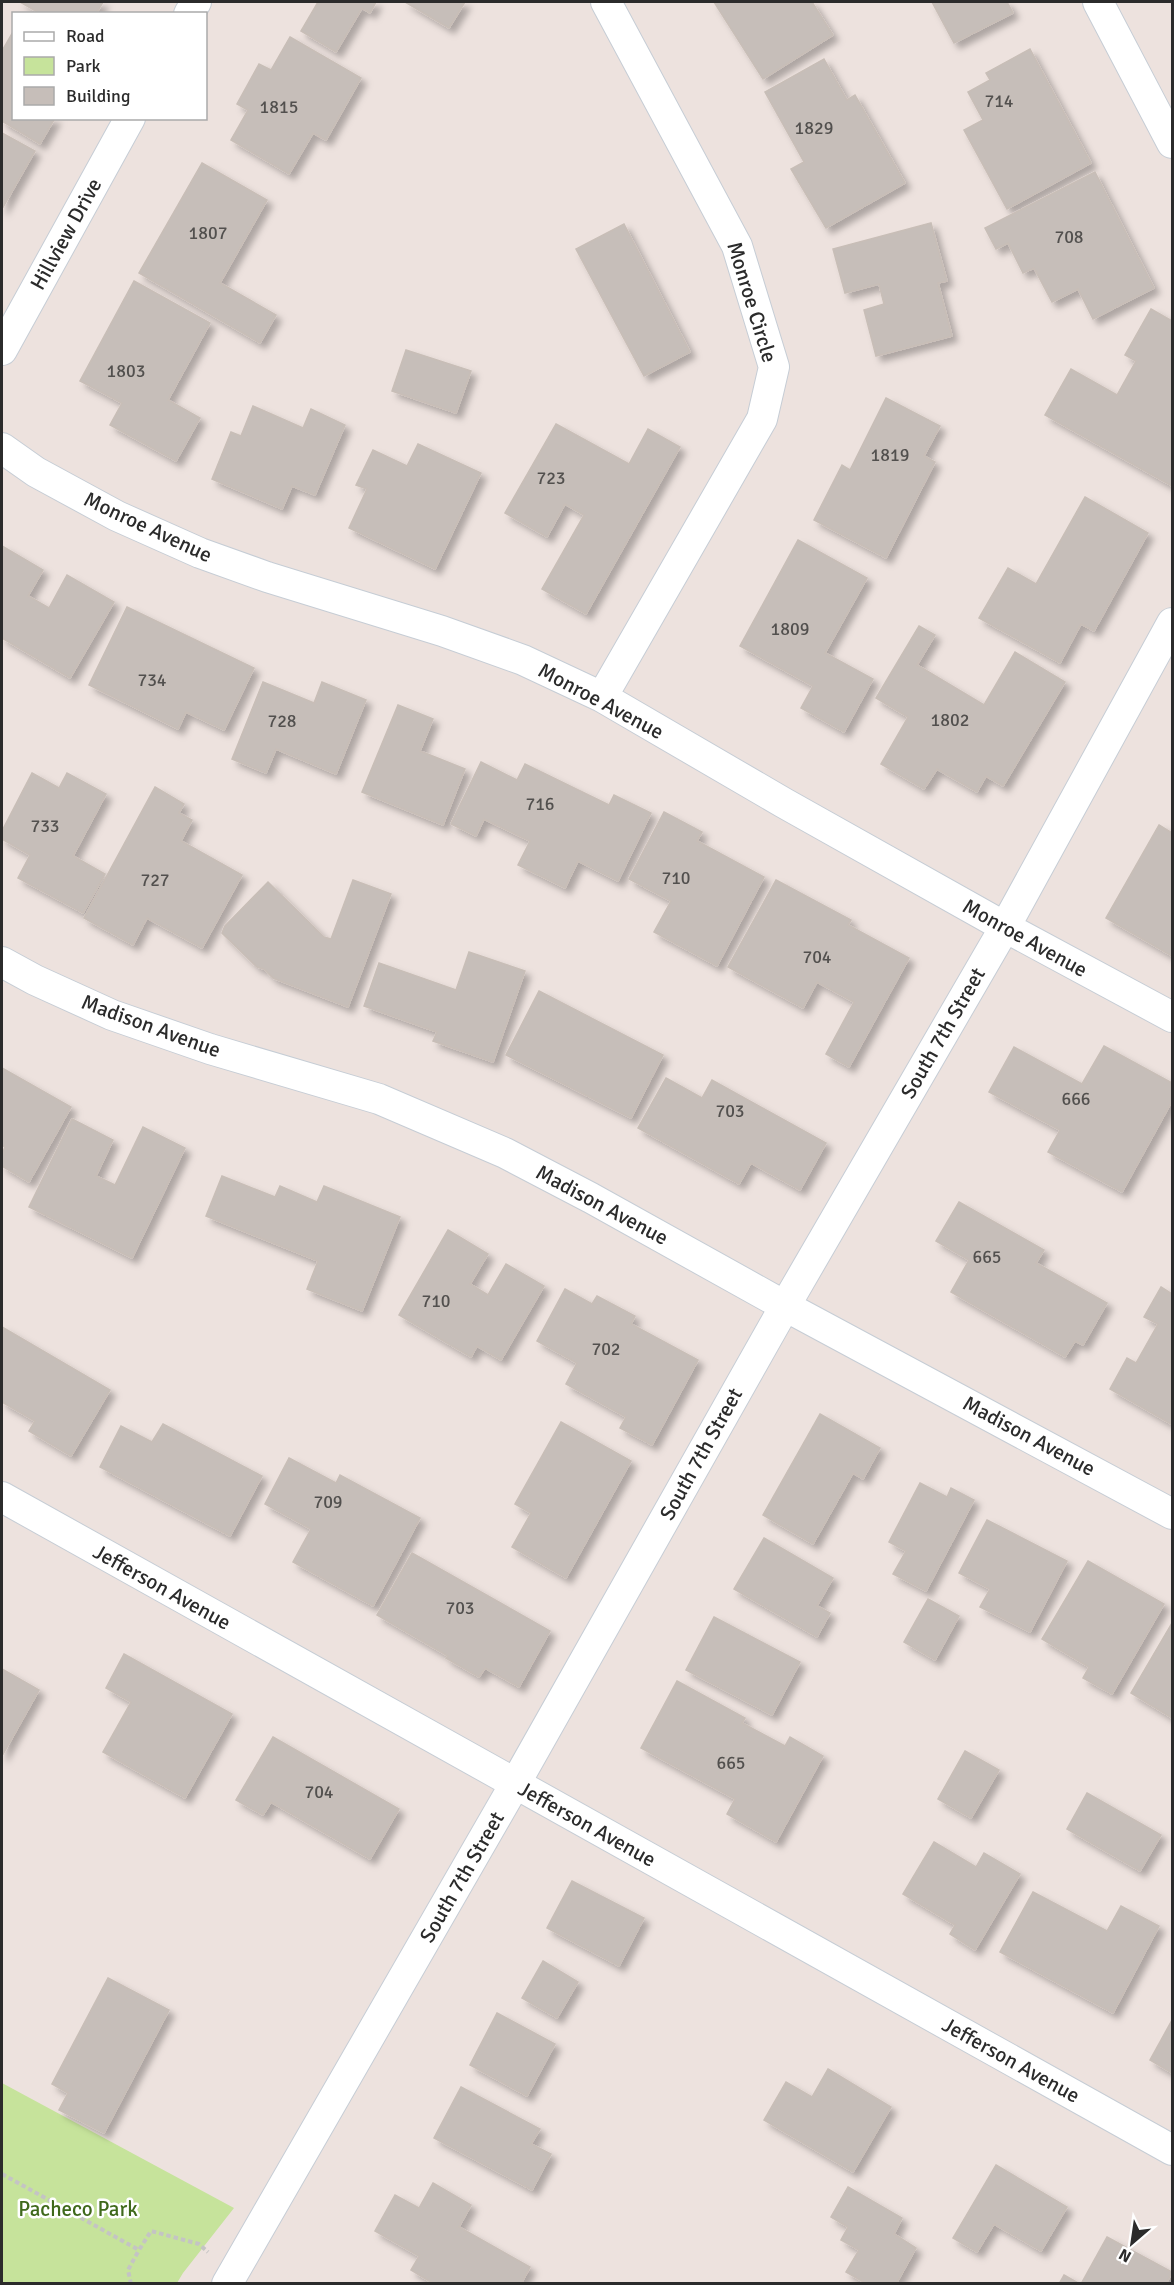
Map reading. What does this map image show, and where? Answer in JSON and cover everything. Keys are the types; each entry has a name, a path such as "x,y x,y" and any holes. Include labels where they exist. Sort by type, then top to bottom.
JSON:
{"street":[{"name":"Monroe Circle","path":"602,697 762,419 774,367 737,246 606,2"},
{"path":"1098,2 1173,143"},
{"name":"Hillview Drive","path":"2,350 129,120"},
{"name":"Monroe Avenue","path":"2,448 36,472 117,516 200,553 267,577 442,631 523,660 602,697 1005,927 1173,1017"},
{"name":"South 7th Street","path":"237,2280 785,1306 1005,927 1173,623"},
{"name":"Madison Avenue","path":"2,962 35,980 112,1015 210,1049 379,1099 506,1153 1173,1514"},
{"name":"Jefferson Avenue","path":"2,1497 1173,2150"}],"path":[{"path":"2,2174 139,2250"},
{"path":"131,2283 128,2270 151,2231 199,2244 237,2280"}],"green space":[{"name":"Pacheco Park","path":"2,2083 234,2208 177,2283 2,2283"}],"building":[{"path":"20,2 103,2 97,12 38,12"},
{"path":"318,2 376,2 370,13 362,8 336,52 301,31"},
{"path":"405,2 465,2 449,28"},
{"path":"714,2 812,2 833,35 763,79"},
{"path":"932,2 1007,2 1013,13 954,43"},
{"path":"12,34 12,120 54,120 40,144 2,121 2,51"},
{"path":"290,37 361,78 326,140 313,133 289,174 231,140 248,110 237,104 259,64 271,70"},
{"path":"1030,49 1091,163 1007,209 964,130 983,120 968,92 990,80 986,73"},
{"path":"824,59 847,100 855,95 905,183 826,228 791,169 804,162 765,92"},
{"path":"2,133 35,151 2,209"},
{"path":"202,163 267,200 220,283 276,315 260,343 139,273"},
{"path":"1095,172 1154,288 1093,319 1078,289 1052,302 1034,268 1023,273 1008,243 996,249 985,228"},
{"path":"931,223 947,281 938,283 952,336 876,356 864,310 884,304 879,284 845,293 833,249"},
{"path":"624,224 690,352 644,376 576,249"},
{"path":"134,281 210,323 168,400 200,418 176,461 110,425 122,403 80,381"},
{"path":"1151,309 1172,321 1172,486 1045,415 1071,369 1117,395 1136,361 1125,355"},
{"path":"406,350 471,371 456,413 392,391"},
{"path":"886,398 940,426 924,456 935,462 886,558 814,520 842,465 850,470"},
{"path":"253,406 303,428 311,409 345,425 315,495 292,486 282,509 212,479 231,432 241,436"},
{"path":"556,424 629,464 648,429 680,447 586,614 542,589 584,515 565,504 547,537 505,513"},
{"path":"418,444 481,473 435,569 349,528 367,489 356,485 373,450 407,466"},
{"path":"1085,497 1148,533 1094,631 1081,624 1060,663 979,618 1008,568 1036,584"},
{"path":"798,540 867,578 825,653 873,679 844,732 801,708 813,686 740,646"},
{"path":"2,546 43,570 28,596 49,608 67,575 114,602 70,678 2,638"},
{"path":"127,607 254,668 224,730 186,712 178,729 89,685"},
{"path":"919,626 935,635 917,665 984,705 1015,652 1065,682 1003,786 986,776 977,792 937,769 924,789 881,764 908,717 876,698"},
{"path":"263,682 314,703 322,682 366,700 336,774 276,749 266,773 232,759"},
{"path":"398,705 433,719 420,751 465,769 443,825 362,792"},
{"path":"481,762 517,780 525,764 609,805 614,795 651,813 618,881 578,861 565,888 518,865 530,841 484,819 476,836 451,824"},
{"path":"32,773 59,788 67,773 106,794 73,856 105,874 83,913 18,878 30,855 2,839 2,831"},
{"path":"155,787 184,804 179,813 192,820 181,841 242,875 202,948 147,918 133,945 84,918"},
{"path":"664,812 702,832 697,841 764,877 717,966 654,932 671,901 629,879"},
{"path":"1159,825 1172,833 1172,956 1106,918"},
{"path":"353,880 391,894 348,1007 273,978 264,969 257,967 222,933 225,926 268,882 324,937 331,939"},
{"path":"776,880 851,920 848,925 909,958 849,1067 826,1054 854,1002 817,982 803,1008 728,967"},
{"path":"469,952 525,971 493,1062 433,1041 437,1032 364,1006 379,963 456,990"},
{"path":"539,991 663,1055 631,1118 506,1055"},
{"path":"1104,1046 1172,1083 1172,1101 1122,1192 1048,1152 1060,1130 989,1092 1014,1047 1082,1084"},
{"path":"2,1068 71,1107 29,1182 2,1166 2,1154 5,1147 2,1145"},
{"path":"666,1078 702,1098 712,1080 826,1143 800,1190 751,1163 739,1184 638,1128"},
{"path":"72,1119 113,1140 96,1176 115,1185 143,1127 185,1148 132,1258 29,1207"},
{"path":"222,1176 275,1197 280,1186 317,1202 324,1186 400,1217 362,1311 307,1289 318,1261 206,1216"},
{"path":"959,1202 1044,1250 1036,1263 1107,1303 1083,1345 1075,1341 1065,1357 951,1292 969,1260 936,1241"},
{"path":"448,1230 488,1254 470,1284 488,1295 506,1264 544,1286 501,1360 477,1346 471,1357 399,1315"},
{"path":"1161,1287 1172,1294 1171,1424 1110,1389 1127,1358 1136,1363 1158,1324 1144,1317"},
{"path":"565,1289 592,1304 597,1296 635,1316 631,1324 698,1360 652,1445 620,1428 626,1417 566,1384 577,1363 537,1341"},
{"path":"2,1327 110,1390 71,1456 29,1431 35,1421 2,1402"},
{"path":"820,1414 880,1448 863,1479 853,1473 813,1544 763,1515"},
{"path":"561,1422 631,1461 566,1578 512,1547 531,1513 515,1504"},
{"path":"163,1424 262,1476 230,1536 100,1467 121,1426 152,1442"},
{"path":"289,1458 336,1483 340,1475 420,1518 373,1606 293,1562 311,1529 265,1504"},
{"path":"920,1483 947,1497 951,1488 974,1500 926,1591 893,1574 906,1551 889,1542"},
{"path":"987,1520 1067,1561 1030,1632 980,1607 990,1589 959,1573"},
{"path":"764,1538 833,1578 817,1606 830,1613 817,1637 734,1589"},
{"path":"412,1553 550,1631 519,1687 485,1668 479,1677 446,1658 448,1656 377,1615"},
{"path":"1088,1561 1164,1604 1112,1694 1083,1678 1089,1667 1042,1639"},
{"path":"928,1599 959,1616 935,1660 904,1642"},
{"path":"714,1617 800,1662 772,1715 686,1670"},
{"path":"1172,1623 1172,1718 1131,1693"},
{"path":"124,1654 232,1714 185,1798 103,1752 131,1702 106,1688"},
{"path":"2,1669 39,1690 2,1756"},
{"path":"677,1681 745,1718 742,1723 785,1746 790,1737 823,1756 776,1842 727,1814 735,1799 641,1748"},
{"path":"273,1737 399,1809 370,1859 271,1802 263,1815 236,1800"},
{"path":"965,1751 999,1770 971,1818 938,1799"},
{"path":"1087,1793 1161,1835 1140,1871 1067,1829"},
{"path":"934,1842 976,1867 984,1853 1020,1874 975,1950 950,1934 955,1925 903,1894"},
{"path":"572,1881 644,1918 619,1966 547,1928"},
{"path":"1033,1892 1107,1931 1121,1906 1159,1926 1113,2013 1000,1952"},
{"path":"543,1961 578,1982 557,2018 522,1998"},
{"path":"108,1978 169,2010 104,2133 59,2110 68,2093 52,2084"},
{"path":"497,2013 555,2044 527,2096 470,2065"},
{"path":"1172,2020 1172,2073 1150,2060"},
{"path":"828,2069 891,2107 853,2172 764,2120 786,2082 812,2097"},
{"path":"461,2087 540,2129 531,2144 551,2154 532,2190 434,2138"},
{"path":"996,2165 1067,2207 1041,2251 994,2224 977,2252 953,2238"},
{"path":"433,2183 471,2205 459,2227 530,2267 521,2284 434,2284 411,2270 419,2256 375,2231 395,2195 419,2208"},
{"path":"848,2187 902,2218 894,2234 916,2248 896,2284 867,2284 846,2272 859,2250 841,2240 848,2227 831,2217"},
{"path":"1107,2237 1172,2272 1166,2284 1081,2284"},
{"path":"1064,2275 1080,2284 1059,2284"}]}
